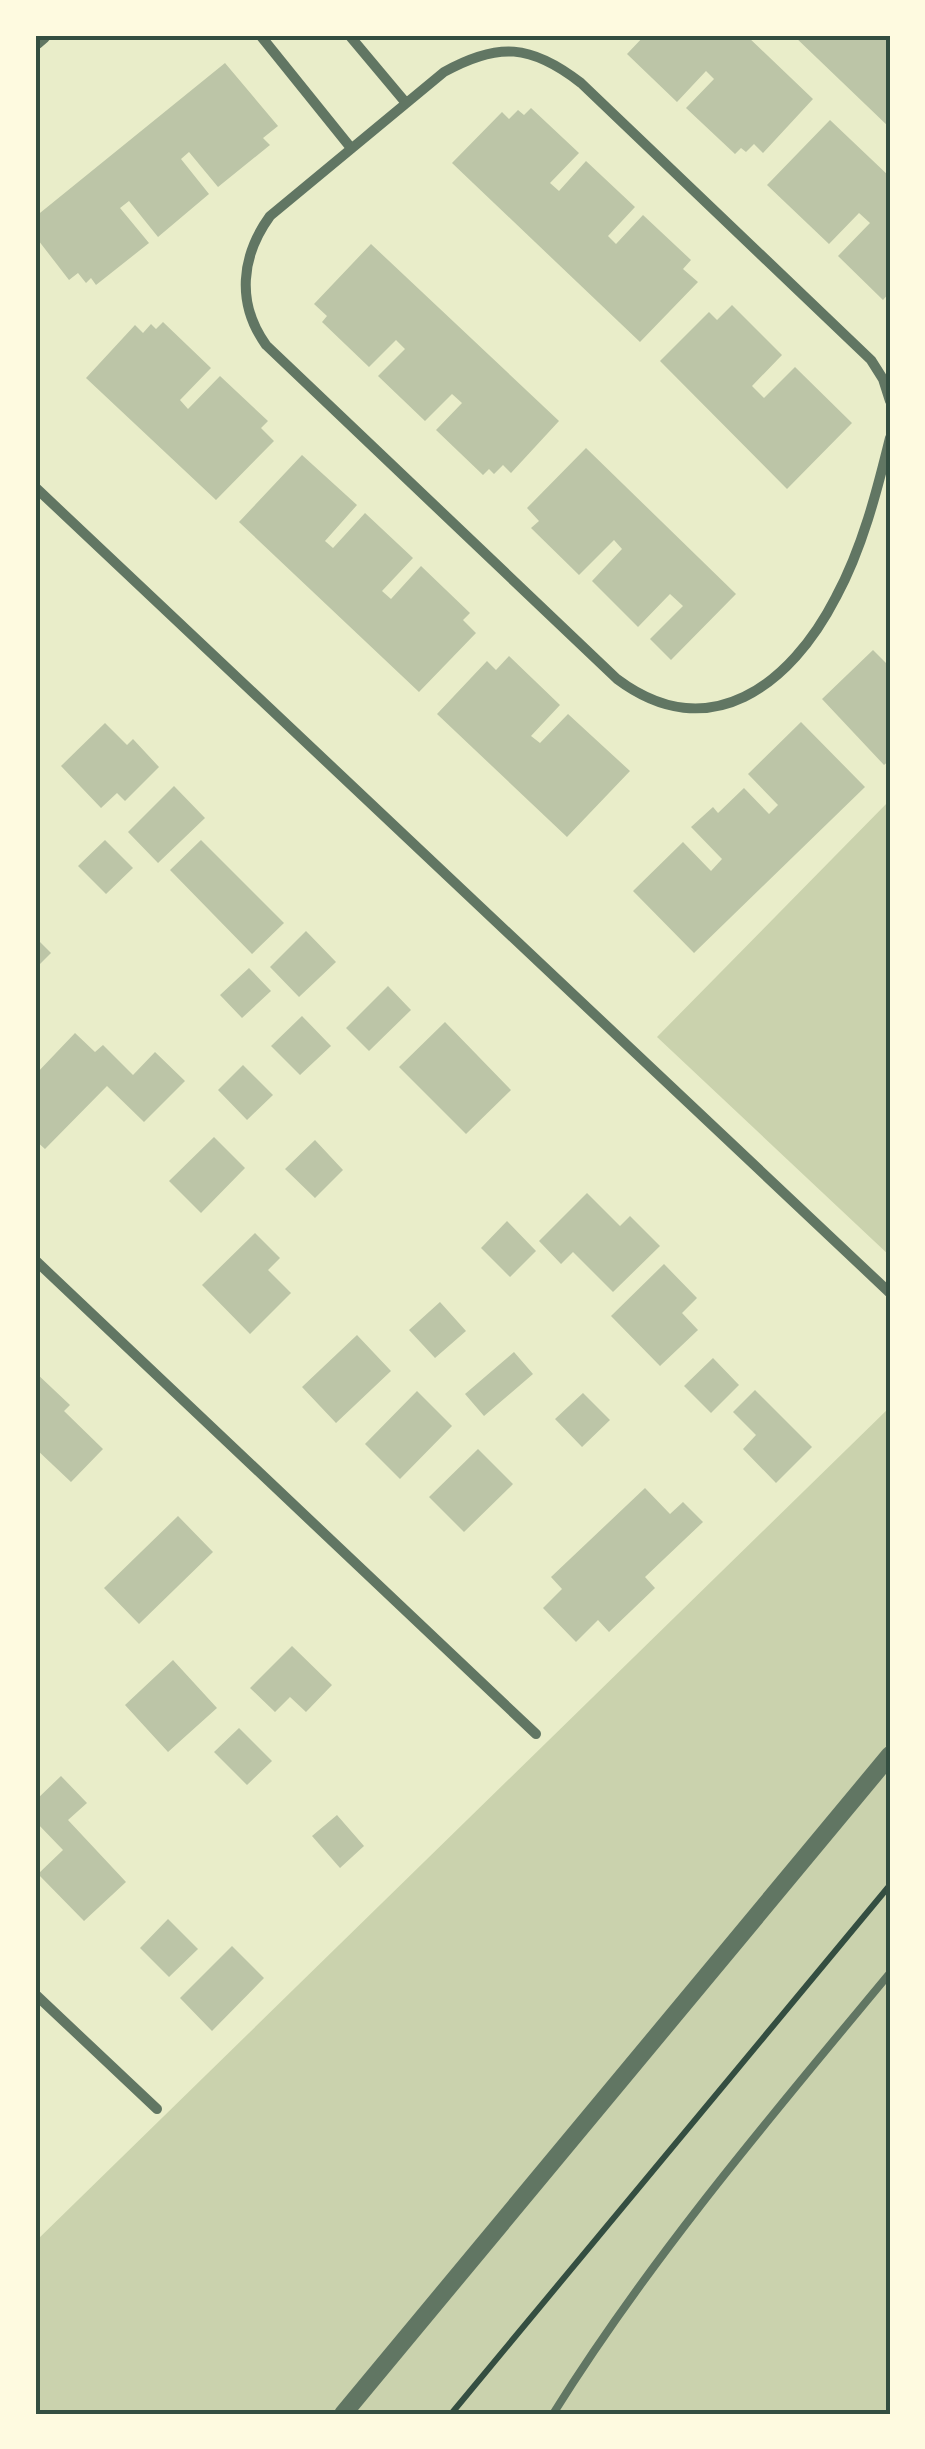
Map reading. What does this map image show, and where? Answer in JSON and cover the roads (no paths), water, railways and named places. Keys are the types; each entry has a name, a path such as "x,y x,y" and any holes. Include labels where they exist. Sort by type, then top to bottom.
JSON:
{"street":[{"path":"35,40 42,35"},
{"path":"260,35 350,148"},
{"path":"349,35 406,103"},
{"path":"890,400 871,360 562,68 542,57 497,50 474,56 444,72 270,216 257,234 247,261 244,287 257,332 266,345 617,679 653,702 676,709 704,710 749,696 813,634 847,574 890,438"},
{"path":"35,487 890,1293"},
{"path":"35,1260 536,1734"},
{"path":"343,2414 890,1755"},
{"path":"35,1994 157,2109"}],"lane":[{"path":"554,2414 588,2358 742,2150 890,1974"}]}
